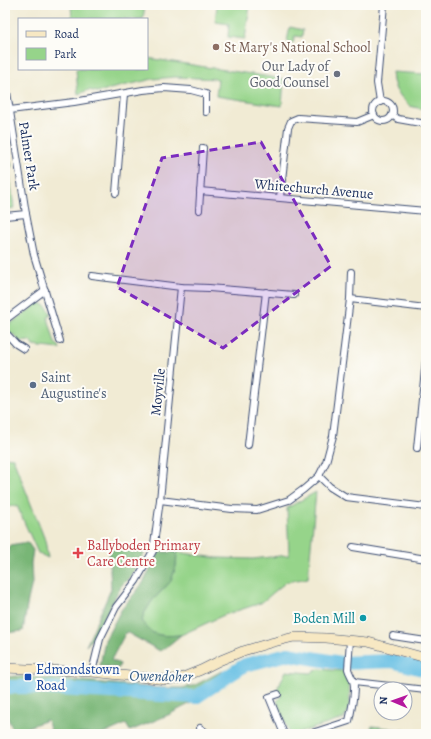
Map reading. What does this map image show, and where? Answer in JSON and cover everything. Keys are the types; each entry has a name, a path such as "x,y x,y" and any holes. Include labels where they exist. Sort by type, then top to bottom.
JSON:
{"main road":[{"path":"5,668 92,672 158,679 177,679 243,651 294,637 368,642 426,658"}],"street":[{"path":"380,102 378,83 384,5"},
{"name":"Palmer Park","path":"5,79 26,214 34,255 60,341"},
{"path":"10,110 164,88 197,91 206,94 206,112"},
{"path":"116,194 124,94"},
{"path":"386,101 391,105 393,111 388,119 382,120 374,115 374,108 377,103 386,101"},
{"path":"392,114 398,119 426,124"},
{"path":"280,198 288,128 291,121 298,118 357,122 374,115"},
{"path":"199,210 202,148"},
{"name":"Whitechurch Avenue","path":"200,191 426,211"},
{"path":"5,216 26,214"},
{"path":"160,500 232,509 257,510 289,500 319,476 326,462 333,436 352,272"},
{"path":"92,276 181,286 294,294"},
{"name":"Moyville","path":"92,672 100,639 116,607 136,581 153,551 160,500 181,286"},
{"path":"5,320 45,290"},
{"path":"248,445 266,292"},
{"path":"350,299 426,308"},
{"path":"5,332 16,344 24,349"},
{"path":"417,448 426,360"},
{"path":"319,476 330,487 346,497 426,507"},
{"path":"353,547 426,559"},
{"path":"393,636 426,641"},
{"path":"309,734 350,720 354,682 348,672 350,640"},
{"path":"354,682 426,690"},
{"path":"278,694 269,697 284,734"},
{"path":"200,728 208,734"}],"highlighted area":[{"path":"261,142 331,266 223,348 117,287 162,158"}],"green space":[{"path":"71,5 145,5 143,18 72,18"},
{"path":"217,5 250,5 245,39 228,37 229,24 215,22"},
{"path":"290,27 303,30 302,37 295,36 293,43 287,41"},
{"path":"148,58 284,79 282,106 216,96 218,79 175,77 153,79 97,92 89,90 78,94 76,70 148,70"},
{"path":"392,72 426,74 426,110 410,106 402,98 396,90"},
{"path":"11,162 12,166 9,170 14,208 5,209 5,169"},
{"path":"37,303 46,306 51,314 48,318 55,343 60,349 33,346 30,341 19,342 15,335 9,334 6,329 8,322 10,324"},
{"path":"5,457 13,458 45,540 48,558 38,553 17,506 5,507"},
{"path":"316,492 308,578 286,582 261,603 224,615 181,635 164,636 152,633 144,624 142,620 145,612 152,601 171,581 176,566 177,552 217,558 253,559 289,555 287,508"},
{"path":"28,543 33,550 31,563 32,583 23,631 5,633 5,555 8,554 10,545"},
{"path":"109,549 145,552 132,575 121,586 94,637 86,646 111,589"},
{"path":"159,552 177,552 176,566 171,581 152,601 142,620 149,630 158,635 181,635 160,651 126,632 111,660 120,664 119,668 100,666 105,640 121,610 143,583"},
{"path":"319,669 343,671 349,678 350,705 346,715 343,719 295,734 290,734 277,701 281,697 277,689 286,671 311,673"},
{"path":"222,671 227,682 168,715 130,731 126,724 103,734 52,734 47,720 14,732 5,712 5,677 16,676 158,688 182,688 195,685"},
{"path":"372,726 426,733 426,734 368,734"}],"waterway":[{"name":"Owendoher","path":"5,687 196,697 245,665 288,654 341,663 392,661 426,670"}],"place":[{"name":"St Mary's National School","path":"216,47"},
{"name":"Our Lady of Good Counsel","path":"337,74"},
{"name":"Saint Augustine's","path":"33,385"},
{"name":"Ballyboden Primary Care Centre","path":"78,553"},
{"name":"Boden Mill","path":"363,618"},
{"name":"Edmondstown Road","path":"28,677"}]}
